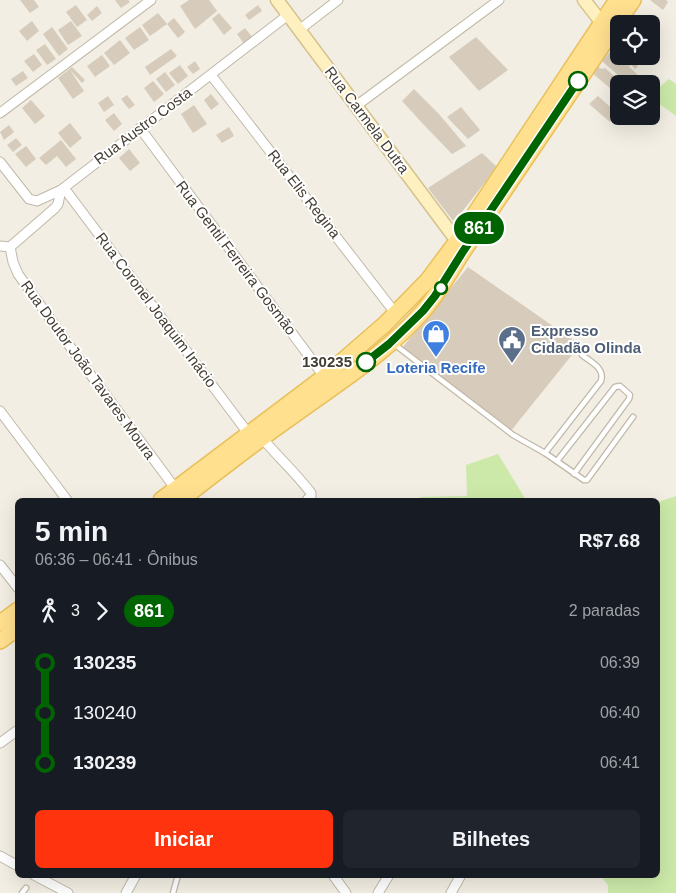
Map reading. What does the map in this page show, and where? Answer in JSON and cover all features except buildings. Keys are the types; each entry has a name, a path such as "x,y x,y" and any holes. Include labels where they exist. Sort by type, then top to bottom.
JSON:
{"main road":[{"path":"328,382 428,280 457,241 617,0"},
{"path":"178,494 328,382 391,342 423,311 443,285 462,253 633,0"},
{"path":"0,624 15,612"},
{"path":"0,641 15,630"}],"street":[{"path":"0,113 151,0"},
{"name":"Rua Carmela Dutra","path":"277,0 457,241"},
{"path":"299,30 338,0"},
{"path":"356,106 499,0"},
{"path":"584,0 602,23"},
{"name":"Rua Austro Costa","path":"10,247 55,208 62,189 288,15"},
{"name":"Rua Elis Regina","path":"210,75 396,314"},
{"name":"Rua Gentil Ferreira Gosmão","path":"140,128 328,382"},
{"path":"0,162 29,199 37,201 62,189"},
{"name":"Rua Coronel Joaquim Inácio","path":"62,189 255,435 299,477 309,497"},
{"path":"0,246 10,247"},
{"name":"Rua Doutor João Tavares Moura","path":"10,247 18,274 178,494"},
{"path":"0,411 65,498"},
{"path":"0,565 15,584"},
{"path":"0,743 15,732"},
{"path":"0,856 15,864"},
{"path":"40,878 68,893"},
{"path":"126,893 134,878"},
{"path":"335,878 346,893"},
{"path":"378,893 387,878"},
{"path":"451,893 459,878"}],"lane":[{"path":"391,342 513,435 545,452 584,480 587,480 633,417"},
{"path":"545,452 602,381 602,371 582,355"},
{"path":"557,461 615,387 620,386 630,395 629,399 574,474"},
{"path":"173,893 177,878"},
{"path":"22,893 26,888"}],"green space":[{"path":"669,79 676,84 676,116 660,105 660,86"},
{"path":"498,454 525,498 420,498 467,496 466,465"},
{"path":"676,496 676,893 608,893 608,885 602,878 660,878 660,501"}],"bus line":[{"name":"861","path":"366,362 389,344 423,311 435,296 578,81"}],"place":[{"name":"Loteria Recife","path":"436,358"},
{"name":"130235","path":"366,362"},
{"name":"Expresso Cidadão Olinda","path":"512,364"}]}
